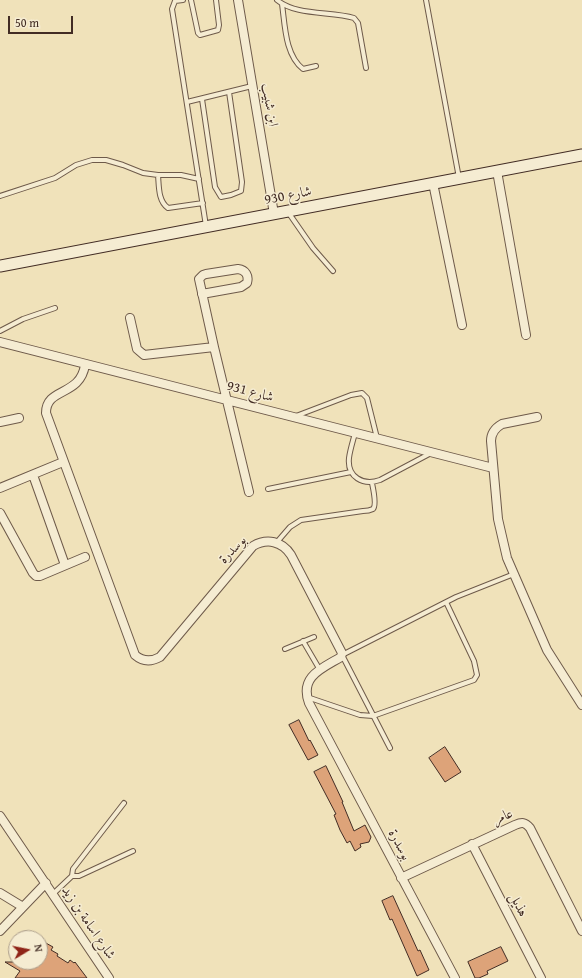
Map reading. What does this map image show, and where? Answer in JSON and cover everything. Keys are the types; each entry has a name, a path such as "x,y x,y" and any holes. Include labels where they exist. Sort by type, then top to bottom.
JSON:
{"street":[{"name":"ابن شبيب","path":"238,0 274,214"},
{"name":"شارع 930","path":"0,266 582,155"},
{"path":"497,172 526,335"},
{"path":"433,184 462,326"},
{"path":"202,294 241,287 247,283 247,273 242,269 238,269 203,275 200,279 202,294 214,347 249,492"},
{"path":"130,318 137,349 144,355 214,347"},
{"name":"شارع 931","path":"0,342 85,365 227,399 493,468"},
{"name":"بوسدرة","path":"85,365 79,381 52,398 46,409 46,413 131,648 139,659 151,661 160,657 252,546 262,542 277,542"},
{"path":"537,417 502,424 494,430 491,441 496,506 500,533 514,574 547,650 582,705"},
{"path":"0,422 19,418"},
{"path":"0,488 63,462"},
{"path":"32,475 65,565"},
{"path":"0,513 34,575 40,576 85,556"},
{"path":"277,542 285,547 291,555 342,655 310,679 306,697"},
{"name":"بوسدرة","path":"306,697 455,978"},
{"name":"شارع اسامة بن زيد","path":"0,816 109,978"},
{"name":"عامر","path":"402,878 472,844 520,823 527,824 582,930"},
{"name":"هذيل","path":"472,844 541,978"},
{"name":"شارع اسامة بن زيد","path":"0,931 46,883"},
{"path":"0,893 23,907"}],"lane":[{"path":"183,0 175,1 172,9 206,227"},
{"path":"191,0 198,33 200,35 218,30 219,25 216,0"},
{"path":"277,0 292,8 354,18 358,23 366,68"},
{"path":"426,0 459,179"},
{"path":"282,4 287,38 294,57 303,69 316,66"},
{"path":"187,102 253,86"},
{"path":"202,99 215,187 221,197 231,195 241,190 242,182 229,92"},
{"path":"0,196 55,178 76,165 92,160 106,160 143,173 158,175 181,174 199,179"},
{"path":"158,175 161,198 164,206 168,208 203,203"},
{"path":"288,211 313,248 333,271"},
{"path":"0,331 24,319 55,308"},
{"path":"294,417 351,395 362,393 368,398 377,439"},
{"path":"355,433 348,465 351,472 364,482 372,483 380,480 431,453"},
{"path":"268,489 351,472"},
{"path":"277,542 290,527 301,520 373,509 375,502 372,483"},
{"path":"390,748 372,716 342,655 446,602 514,574"},
{"path":"306,697 360,715 372,716 474,680 477,674 474,661 446,602"},
{"path":"285,649 314,637"},
{"path":"303,641 320,670"},
{"path":"72,876 72,869 124,803"},
{"path":"53,894 72,876 79,876 133,851"}],"building":[{"path":"299,720 309,741 310,740 318,755 308,760 289,725"},
{"path":"445,747 461,772 445,782 429,758"},
{"path":"326,766 343,802 354,831 365,825 371,837 369,842 360,844 361,847 355,851 350,841 347,843 340,830 334,815 336,814 314,772"},
{"path":"393,896 418,951 420,950 429,970 417,976 392,919 390,920 382,901"},
{"path":"48,944 53,947 51,950 58,954 57,956 68,963 70,960 74,963 75,962 87,978 15,978 20,971 18,970 48,970"},
{"path":"501,947 508,961 487,971 488,974 475,978 468,962"}]}
